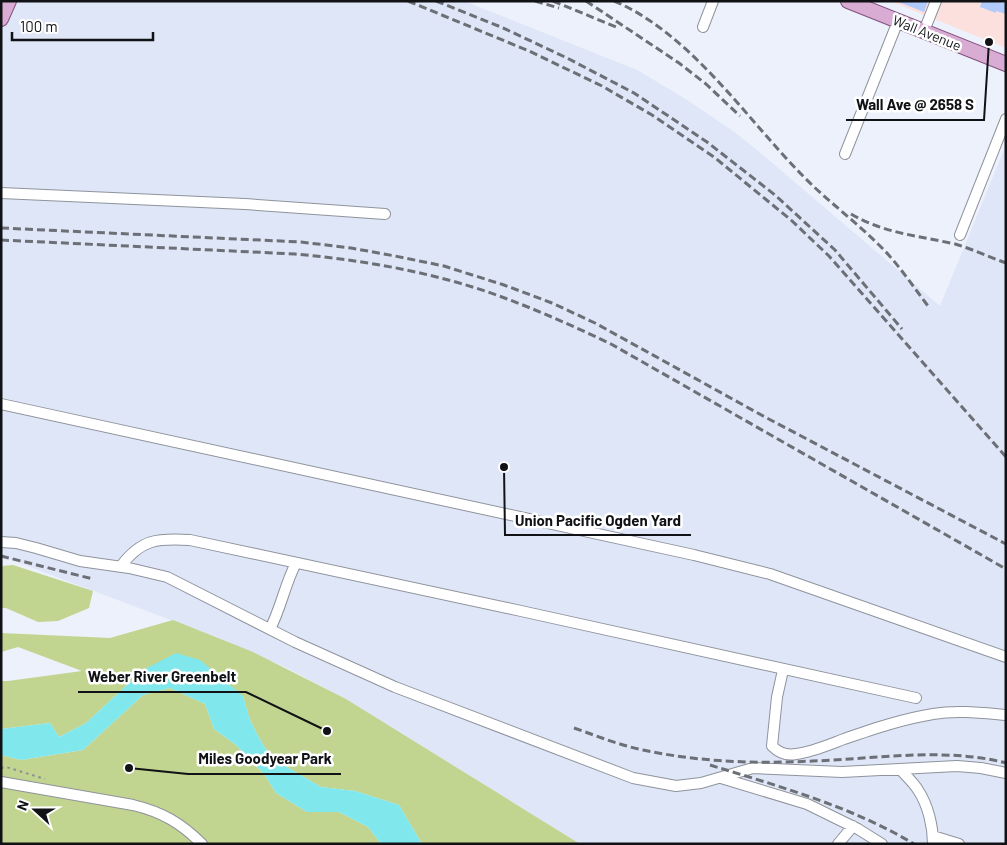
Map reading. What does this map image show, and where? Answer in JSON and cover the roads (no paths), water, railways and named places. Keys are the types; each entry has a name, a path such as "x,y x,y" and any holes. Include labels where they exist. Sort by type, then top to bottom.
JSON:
{"main road":[{"path":"1,19 8,1"},
{"name":"Wall Avenue","path":"856,3 1006,64"}],"street":[{"path":"703,27 713,1"},
{"path":"924,32 936,1"},
{"path":"845,154 898,21"},
{"path":"960,235 1006,119"},
{"path":"1,193 245,204 385,214"},
{"path":"1,404 770,574 1006,657"},
{"path":"120,566 130,554 144,544 166,538 190,540 916,698"},
{"path":"1,542 16,543 80,561 120,566 166,577 270,629 395,687 633,778 676,786 701,783 753,768 842,772 957,766 1006,773"},
{"path":"270,629 276,618 296,563"},
{"path":"783,670 777,697 772,746 777,752 795,754 809,751 890,723 935,714 972,712 1006,715"},
{"path":"791,769 795,754"},
{"path":"900,769 918,789 926,805 933,840 959,844"},
{"path":"720,778 807,804 853,826 882,844"},
{"path":"1,782 133,804 154,810 172,818 202,844"},
{"path":"838,844 853,826"}],"water":[{"path":"176,653 200,660 243,696 250,720 257,734 265,748 280,763 321,787 355,791 399,805 422,844 381,844 368,827 339,812 307,812 276,793 264,774 236,745 214,729 205,704 170,688 143,695 83,750 21,760 1,755 1,729 50,723 59,737 86,723 143,670"}],"railway":[{"path":"408,1 529,51 602,86 652,115 714,157 791,220 829,256 1006,457"},
{"path":"436,1 501,27 567,58 634,93 707,142 775,195 835,250 902,329"},
{"path":"535,1 559,8"},
{"path":"553,1 616,27"},
{"path":"586,1 679,63 706,84 740,116"},
{"path":"614,1 642,15 692,55 802,175 885,251 928,306"},
{"path":"851,214 888,230 955,244 1006,263"},
{"path":"1,228 301,242 351,248 444,266 552,303 595,323 765,417 1006,544"},
{"path":"1,240 320,256 417,272 488,292 551,316 611,344 1006,569"},
{"path":"1,556 93,579"},
{"path":"574,728 634,748 706,760 792,762 935,755 983,758 1006,763"},
{"path":"710,765 788,789 841,808 914,844"}],"place":[{"name":"Wall Ave @ 2658 S","path":"989,42"},
{"name":"Union Pacific Ogden Yard","path":"504,467"},
{"name":"Weber River Greenbelt","path":"327,731"},
{"name":"Miles Goodyear Park","path":"129,768"}]}
